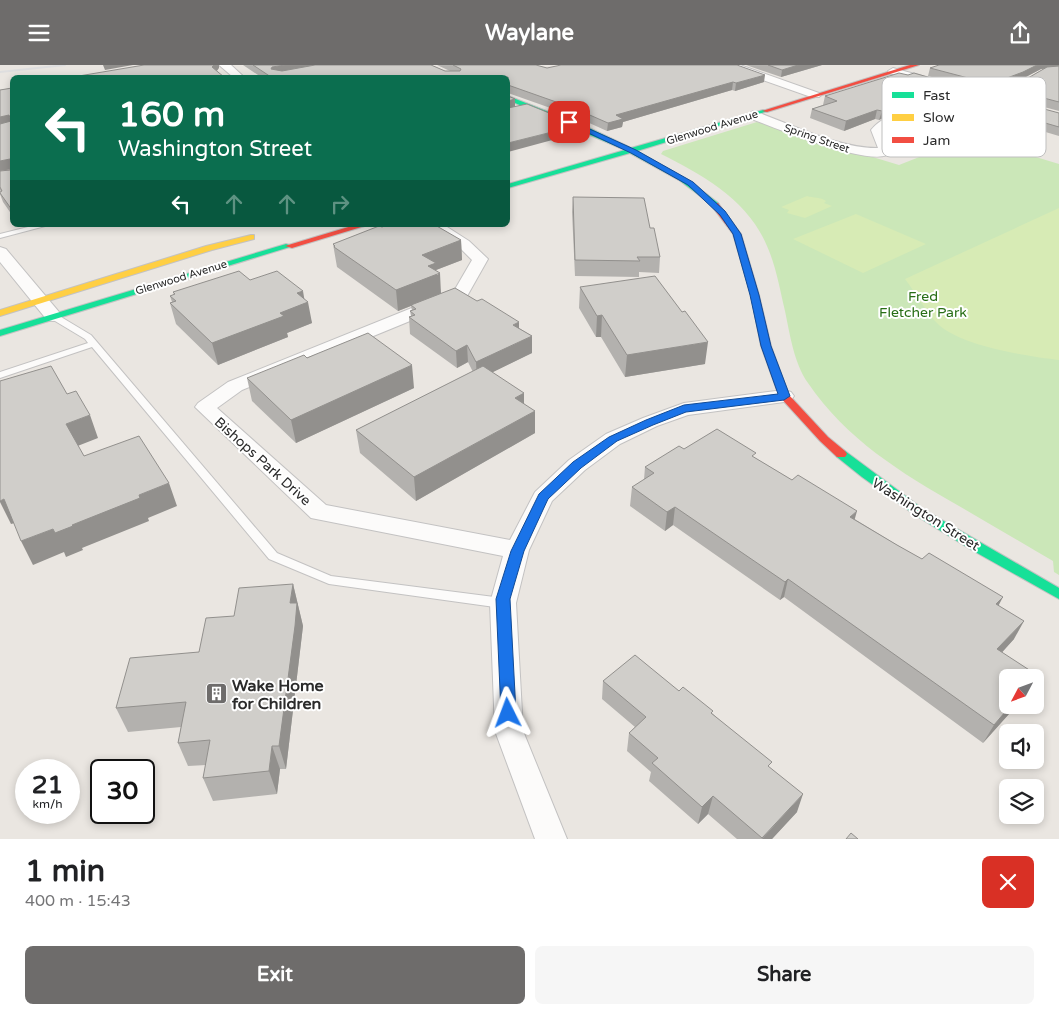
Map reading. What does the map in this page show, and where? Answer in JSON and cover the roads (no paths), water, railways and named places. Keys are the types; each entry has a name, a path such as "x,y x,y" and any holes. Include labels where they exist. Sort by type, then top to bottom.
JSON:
{"main road":[{"path":"873,65 893,71"},
{"name":"Glenwood Avenue","path":"510,185 634,151 916,65"},
{"path":"774,93 812,82"},
{"name":"Washington Street","path":"510,99 527,109 613,141 690,183 722,213 737,234 755,295 766,346 784,396 824,439 867,476 925,516 1059,594"},
{"path":"594,146 632,135"},
{"name":"Glenwood Avenue","path":"0,333 230,262 357,227"},
{"name":"Glenwood Avenue","path":"0,313 209,248 267,233"}],"street":[{"path":"224,65 236,75"},
{"path":"730,65 815,95"},
{"path":"893,71 915,77"},
{"name":"Spring Street","path":"752,115 844,148 863,152 882,152"},
{"name":"Spring Street","path":"882,127 877,130 882,142"},
{"name":"Bishops Park Drive","path":"437,227 464,243 480,259 460,294 235,386 204,407 319,512 517,551"},
{"path":"0,252 53,317"},
{"path":"551,839 509,731 503,603 517,551 543,497 577,465 613,439 684,409 784,396"}],"lane":[{"path":"0,236 37,227"},
{"path":"53,317 88,337 273,556 329,580 503,603"},
{"path":"0,375 94,344"}],"railway":[{"path":"0,72 65,65"}],"place":[{"name":"Wake Home for Children","path":"216,694"}],"park label":[{"name":"Fred Fletcher Park","path":"923,304"}]}
